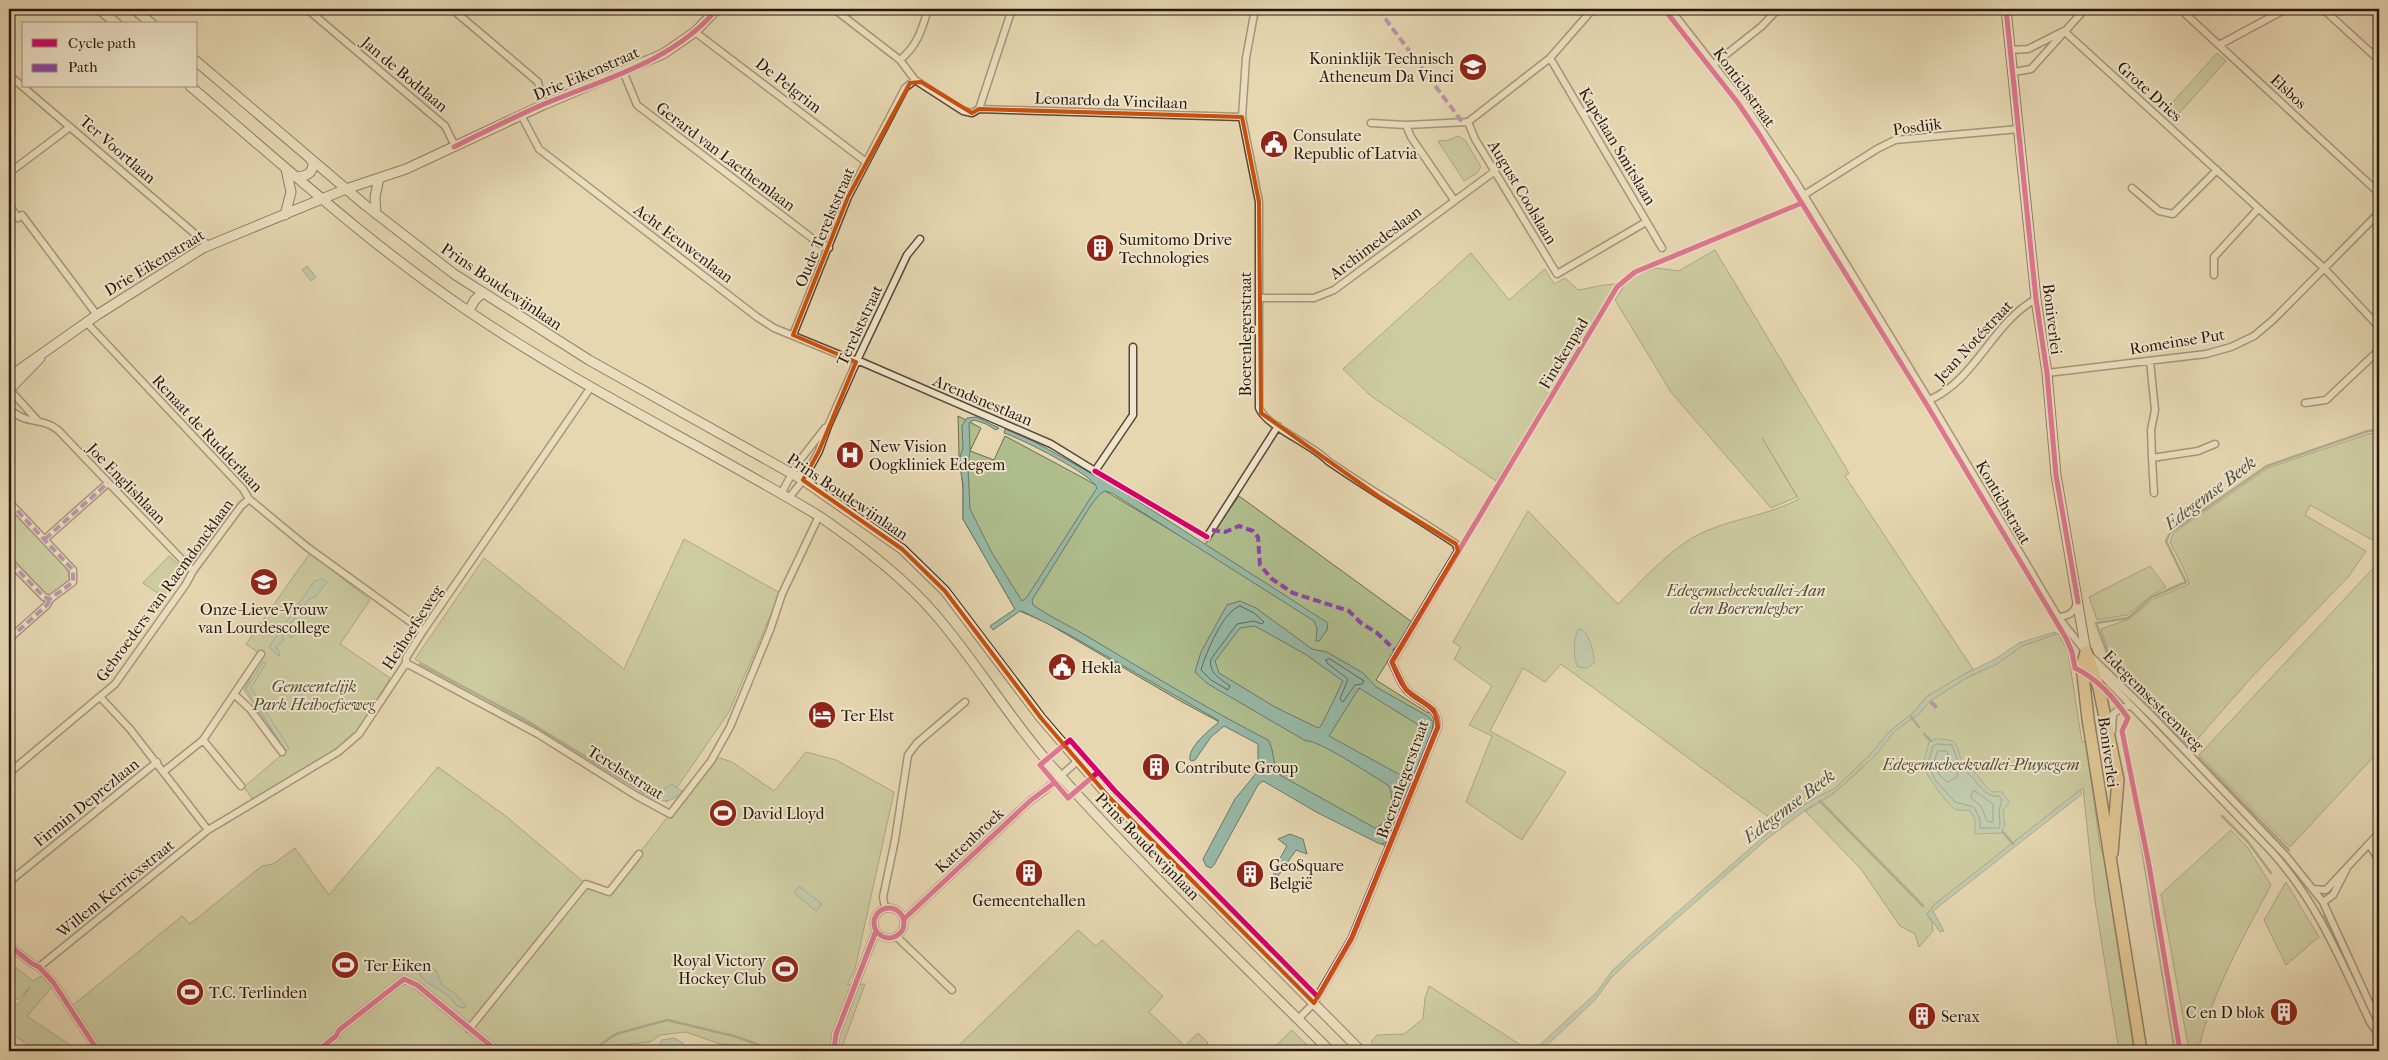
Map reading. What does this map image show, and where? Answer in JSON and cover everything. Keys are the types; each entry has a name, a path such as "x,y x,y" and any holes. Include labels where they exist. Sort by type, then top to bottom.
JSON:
{"highway":[{"name":"Boniverlei","path":"2086,652 2082,666 2096,780 2111,857 2141,1051"},
{"name":"Boniverlei","path":"2086,652 2099,688 2118,780 2111,857"}],"main road":[{"path":"99,9 115,22"},
{"path":"134,9 150,22"},
{"name":"Drie Eikenstraat","path":"9,390 45,352 97,315 208,246 346,189 406,169 543,104 663,54 695,32 717,9"},
{"name":"Boniverlei","path":"2006,9 2036,298 2047,373 2056,475 2086,652"},
{"name":"Prins Boudewijnlaan","path":"198,63 376,214 482,293 588,360 803,480 902,549 945,591 1023,694 1080,758 1109,797 1361,1051"},
{"name":"Prins Boudewijnlaan","path":"192,88 286,169 385,250 469,311 591,387 819,516 862,547 897,576 934,613 1057,779 1094,813 1330,1051"},
{"path":"296,177 308,175 311,172 313,163 311,159"},
{"path":"285,215 291,192 286,169"},
{"path":"376,214 375,197 379,178"},
{"path":"469,311 474,301 482,293"},
{"name":"Drie Eikenstraat","path":"9,376 35,356 45,352"}],"street":[{"name":"Jan de Bodtlaan","path":"306,9 445,126 455,146"},
{"path":"452,9 538,82 543,104"},
{"path":"834,9 900,60 915,80"},
{"path":"900,60 921,35 928,9"},
{"path":"979,109 1012,9"},
{"name":"Boerenlegerstraat","path":"1256,9 1246,58 1242,117 1258,190 1259,408 1261,412 1278,426 1322,454 1328,461 1378,496 1406,511 1456,544 1458,551 1392,662 1406,690 1434,710 1439,721 1438,727 1352,938 1314,1004"},
{"path":"1371,123 1406,125 1468,122 1550,58 1593,9"},
{"name":"Kontichstraat","path":"1670,9 1714,64 1772,144 1930,400 2058,617 2086,652"},
{"path":"1714,64 1762,26 1778,9"},
{"path":"2014,72 2031,69 2085,9"},
{"name":"Elsbos","path":"2180,9 2379,193"},
{"path":"2219,45 2286,9"},
{"path":"2323,9 2379,60"},
{"path":"2011,50 2028,49 2064,31"},
{"name":"Grote Dries","path":"2064,31 2324,268 2379,328"},
{"name":"De Pelgrim","path":"695,32 866,162"},
{"name":"Kapelaan Smitslaan","path":"1550,58 1662,248"},
{"name":"Gerard van Laethemlaan","path":"623,72 637,105 817,242 829,248"},
{"name":"Ter Voortlaan","path":"9,74 22,85"},
{"name":"Leonardo da Vincilaan","path":"915,80 964,110 972,112 979,109 1242,117"},
{"name":"Oude Terelststraat","path":"793,335 848,197 905,88 915,80"},
{"name":"Ter Voortlaan","path":"25,88 208,246"},
{"name":"Acht Eeuwenlaan","path":"521,115 539,149 757,317 774,328 850,359 857,360"},
{"name":"August Coolslaan","path":"1468,122 1557,274 1646,222"},
{"path":"1406,125 1411,138 1454,200"},
{"path":"9,172 70,127"},
{"name":"Posdijk","path":"1804,195 1877,149 1895,140 2019,129"},
{"path":"2132,188 2159,211 2173,214 2217,170"},
{"name":"Archimedeslaan","path":"1259,298 1314,298 1334,290 1495,171"},
{"path":"9,205 18,218 22,215 27,221 97,315"},
{"path":"2214,275 2214,257 2258,209"},
{"name":"Romeinse Put","path":"2047,373 2206,354 2231,347 2254,336 2273,320 2379,213"},
{"name":"Terelststraat","path":"785,496 803,480 819,451 857,360 907,255 920,239"},
{"name":"Jean Notéstraat","path":"1930,400 1945,393 1960,379 2022,308 2036,298"},
{"name":"Renaat de Rudderlaan","path":"87,322 243,489 249,499 316,553 423,631"},
{"name":"Arendsnestlaan","path":"857,360 1051,444 1096,471 1133,415 1133,347"},
{"path":"2305,403 2326,400 2379,350"},
{"path":"2150,362 2155,410 2151,430 2154,494"},
{"name":"Heihoefseweg","path":"208,830 338,752 358,734 406,663 406,658 423,631 591,387"},
{"name":"Joe Englishlaan","path":"9,390 38,421"},
{"name":"Joe Englishlaan","path":"9,408 21,419 38,421 58,430 193,571"},
{"name":"Terelststraat","path":"785,496 792,474 808,447 828,426"},
{"path":"1207,537 1278,426"},
{"path":"2152,458 2198,451 2215,444"},
{"path":"45,539 108,483"},
{"name":"Gebroeders van Raemdoncklaan","path":"9,773 101,698 115,684 181,592 193,571 241,506 249,499"},
{"path":"9,502 73,570 74,576 73,582 50,599 47,605 9,638"},
{"name":"Terelststraat","path":"406,663 538,734 635,795 670,814 721,744 770,630 787,580 819,516"},
{"path":"9,561 44,597 50,599"},
{"path":"2058,617 2071,614 2078,602"},
{"name":"Kontichstraat","path":"2071,634 2080,652 2082,666"},
{"name":"Edegemsesteenweg","path":"2086,652 2100,675 2313,889 2323,902 2379,1024"},
{"name":"Edegemsesteenweg","path":"2086,652 2154,719 2292,869 2318,913 2370,1022 2379,1035"},
{"path":"163,772 202,740 261,654"},
{"path":"234,694 250,709 282,752"},
{"path":"101,698 156,762 208,830"},
{"path":"834,1051 836,1034 876,931 874,919 884,908 883,897 896,840 908,755 917,743 965,702"},
{"name":"Boniverlei","path":"2112,744 2113,714 2121,708 2130,706"},
{"path":"202,740 241,786"},
{"name":"Kattenbroek","path":"896,937 904,930 904,919 1030,801 1080,758"},
{"name":"Firmin Deprezlaan","path":"9,882 156,762"},
{"name":"Willem Kerricxstraat","path":"39,967 208,830"},
{"path":"2313,889 2326,890 2379,833"},
{"path":"2369,844 2379,860"},
{"path":"469,1029 586,884 609,892 640,854"},
{"path":"2307,896 2317,902 2323,902 2333,895 2346,870"},
{"path":"884,908 895,908 904,919"},
{"path":"876,931 886,938 896,937 952,990"},
{"path":"9,944 31,963 39,967 52,982 98,1051"},
{"path":"317,1051 336,1036 339,1030 404,979 417,985 496,1051"},
{"path":"1298,1019 1314,1004"}],"highlighted area":[{"path":"921,82 972,113 979,109 1242,117 1259,202 1261,413 1378,496 1456,544 1458,551 1392,662 1406,690 1434,710 1438,727 1352,938 1314,1003 1109,797 1041,718 945,591 902,549 803,480 819,451 856,362 793,335 848,197 910,83"}],"green space":[{"path":"2217,53 2226,61 2173,120 2164,112"},
{"path":"1458,136 1465,140 1481,167 1477,173 1464,181 1438,141 1449,140"},
{"name":"Edegemsebeekvallei-Aan den Boerenlegher","path":"1715,250 1849,473 1845,476 1973,669 1926,697 1915,711 1888,733 1869,756 1834,789 1810,801 1778,824 1561,664 1545,682 1523,668 1490,731 1566,772 1522,840 1466,802 1492,736 1469,725 1492,686 1454,659 1461,647 1453,642 1528,511 1618,604 1659,563 1694,537 1717,527 1776,509 1799,499 1762,438 1797,497 1771,508 1671,392 1615,300 1628,280 1638,274 1656,268 1679,271"},
{"path":"1471,253 1509,300 1545,269 1554,284 1565,278 1578,290 1617,284 1496,481 1371,396 1343,369"},
{"path":"958,416 981,428 970,451 994,460 1005,436 1087,480 1202,549 1239,496 1412,622 1376,680 1428,713 1434,710 1439,721 1390,849 1264,770 1272,750 1182,702 1047,623 1015,609 963,519 963,488 959,455"},
{"path":"2379,433 2379,535 2376,542 2310,505 2305,515 2366,551 2349,576 2251,678 2192,745 2110,658 2101,629 2129,619 2154,599 2189,584 2184,569 2170,542 2173,534 2178,530 2268,468 2368,434"},
{"path":"9,506 66,566 70,580 52,596 46,596 9,558"},
{"path":"684,539 780,593 729,712 667,802 415,659 484,558 624,669"},
{"name":"Gemeentelijk Park Heihoefseweg","path":"310,553 370,600 340,644 390,678 357,733 338,750 253,800 244,787 286,751 244,690 262,655 246,644"},
{"path":"169,556 184,569 184,574 166,599 143,583"},
{"path":"2379,562 2379,751 2290,847 2199,755"},
{"path":"2150,566 2166,587 2152,595 2127,615 2097,620 2089,597"},
{"name":"Edegemsebeekvallei-Pluysegem","path":"2058,633 2068,652 2082,742 2086,741 2100,846 2104,859 2134,1051 2119,1051 2095,901 2083,788 1935,904 1927,914 1932,922 1933,931 1919,947 1915,934 1900,926 1861,869 1805,811 1832,795 1862,768 1895,731 1920,713 1930,701 1968,677 1997,664 2022,646"},
{"path":"806,752 836,760 894,792 855,969 847,985 865,984 842,1047 844,1051 758,1051 745,1046 720,1044 686,1032 660,1035 650,1042 611,1046 604,1051 101,1051 72,1006 182,916 190,924 262,866 273,864 295,848 329,895 438,767 507,817 586,884 609,892 711,761 720,758 732,762 774,791"},
{"path":"2232,802 2287,861 2285,863 2229,804"},
{"path":"2231,830 2248,848 2271,885 2239,945 2220,987 2211,1008 2198,1051 2189,1051 2161,894"},
{"path":"2286,882 2319,937 2286,965 2264,920"},
{"path":"2326,914 2358,981 2354,983 2323,915"},
{"path":"1078,930 1096,946 1102,940 1163,996 1149,1012 1185,1046 1198,1033 1208,1043 1199,1051 953,1051"},
{"path":"9,962 33,981 41,976 52,987 27,1016 79,1051 38,1051 9,1032 9,999 18,1005 30,987 18,1000 9,992"},
{"path":"1429,986 1530,1051 1380,1051 1371,1042 1377,1035 1404,1034 1423,1019 1425,998"},
{"path":"1292,1030 1313,1051 1270,1051"}],"water":[{"path":"307,266 316,277 311,281 302,270"},
{"path":"976,417 999,428 996,430 974,420 969,423 970,450 968,468 970,509 992,553 1022,601 1027,597 1097,488 1093,482 1070,466 1040,449 1004,433 1005,429 1033,441 1116,487 1328,623 1327,630 1319,641 1316,641 1317,628 1314,621 1112,493 1105,491 1091,505 1032,600 1033,605 1047,614 1201,704 1268,740 1280,775 1375,828 1388,816 1391,803 1389,786 1360,767 1321,746 1306,741 1208,684 1195,672 1201,652 1227,605 1240,601 1256,608 1312,649 1327,652 1363,673 1376,687 1429,717 1433,722 1432,731 1388,842 1380,844 1318,813 1263,781 1258,785 1214,865 1211,868 1206,866 1203,859 1235,799 1258,771 1258,744 1224,726 1211,737 1195,760 1192,761 1190,760 1190,755 1195,745 1218,723 1218,720 1068,634 1024,612 1020,611 993,630 990,626 1015,609 963,519 963,484 959,460 963,448 962,426 967,418","holes":["1255,626 1305,654 1343,681 1321,726 1318,728 1275,707 1219,673 1215,661 1240,628","1359,688 1425,729 1404,777 1329,736"]},
{"path":"321,578 327,582 315,597 309,599 287,628 295,634 291,638 285,633 282,637 284,640 276,647 280,653 279,656 269,647 315,580 318,581"},
{"path":"1579,629 1583,630 1587,636 1594,655 1594,663 1587,668 1578,667 1575,659 1574,648"},
{"path":"2055,632 2057,634 2022,646 1997,664 1968,677 1930,701 1920,713 1895,731 1875,756 1836,791 1811,806 1767,839 1632,958 1611,978 1595,1000 1541,1051 1533,1051 1597,992 1612,971 1642,943 1778,824 1810,801 1834,789 1869,756 1888,733 1915,711 1926,697 1995,659 2019,643"},
{"path":"263,662 266,663 251,688 289,748 286,751 246,689"},
{"path":"1935,739 1950,740 1956,744 1963,763 1991,791 2002,792 2009,802 2003,811 2005,825 2001,833 1975,834 1975,820 1970,810 1957,810 1953,808 1928,776 1923,765 1929,742"},
{"path":"672,784 682,791 679,795 669,800 659,800 644,793 657,793"},
{"path":"2080,790 2082,794 1933,911 1944,931 1940,932 1927,914 1935,904"},
{"path":"1290,834 1303,839 1307,854 1296,850 1278,876 1273,873 1287,846 1278,839"},
{"path":"799,886 822,904 816,911 794,893"},
{"path":"426,966 436,970 442,985 457,995 466,1006 463,1008 457,1006 444,992 424,980 420,975 422,968"},
{"path":"674,1038 683,1043 687,1051 655,1051 662,1040"}],"waterway":[{"name":"Edegemse Beek","path":"2191,749 2131,687 2126,677 2109,658 2096,623 2128,618 2152,597 2186,582 2166,541 2170,533 2267,466 2368,431 2379,430"},
{"path":"420,664 524,719 644,793"},
{"path":"1911,717 1919,727"},
{"path":"1924,734 1931,741"},
{"path":"2121,737 2138,818"},
{"path":"2198,757 2289,850"},
{"path":"1820,801 1923,906"},
{"path":"2222,816 2248,842 2271,873"},
{"path":"2139,830 2175,1051"},
{"path":"2003,832 2013,844"},
{"path":"2327,921 2363,997"},
{"name":"Edegemse Beek","path":"591,1051 616,1034 667,1020 734,1036 762,1046 770,1051"}],"marked path":[{"path":"1378,9 1463,123"},
{"path":"45,539 108,483"},
{"path":"9,502 73,570 73,582 50,599 44,597 9,561"},
{"path":"1212,530 1225,532 1239,526 1253,531 1258,537 1260,565 1272,579 1293,593 1349,611 1397,652"},
{"path":"9,639 47,605 50,599"},
{"path":"1931,702 1937,708"}],"cycle path":[{"path":"454,147 544,104 637,67 680,42 700,27 717,9"},
{"path":"1664,9 1738,103 1759,134 1925,402 2066,638 2072,652 2075,668 2083,672 2105,690 2128,718 2122,731 2149,865 2180,1051"},
{"path":"2006,9 2036,299 2047,373 2056,475 2078,602"},
{"name":"Finckenpad","path":"1098,772 1068,798 1040,765 1070,740 1115,791 1318,997 1352,938 1438,727 1438,720 1433,709 1405,687 1392,662 1617,287 1635,272 1802,203"},
{"path":"1095,471 1207,537"},
{"path":"904,919 1030,801 1054,783"},
{"path":"889,908 900,912 904,923 900,934 889,938 878,934 874,923 878,912 889,908"},
{"path":"834,1051 836,1034 876,931"},
{"path":"9,945 31,963 39,967 53,982 98,1051"},
{"path":"317,1051 336,1036 339,1030 404,979 417,985 497,1051"}],"place":[{"name":"Koninklijk Technisch Atheneum Da Vinci","path":"1473,67"},
{"name":"Consulate Republic of Latvia","path":"1274,144"},
{"name":"Sumitomo Drive Technologies","path":"1100,248"},
{"name":"New Vision Oogkliniek Edegem","path":"850,455"},
{"name":"Onze-Lieve-Vrouw van Lourdescollege","path":"264,582"},
{"name":"Hekla","path":"1062,667"},
{"name":"Ter Elst","path":"822,715"},
{"name":"Contribute Group","path":"1156,767"},
{"name":"David Lloyd","path":"723,813"},
{"name":"Gemeentehallen","path":"1029,873"},
{"name":"GeoSquare België","path":"1250,874"},
{"name":"Ter Eiken","path":"345,965"},
{"name":"Royal Victory Hockey Club","path":"785,969"},
{"name":"T.C. Terlinden","path":"190,992"},
{"name":"C en D blok","path":"2284,1012"},
{"name":"Serax","path":"1922,1016"}]}
